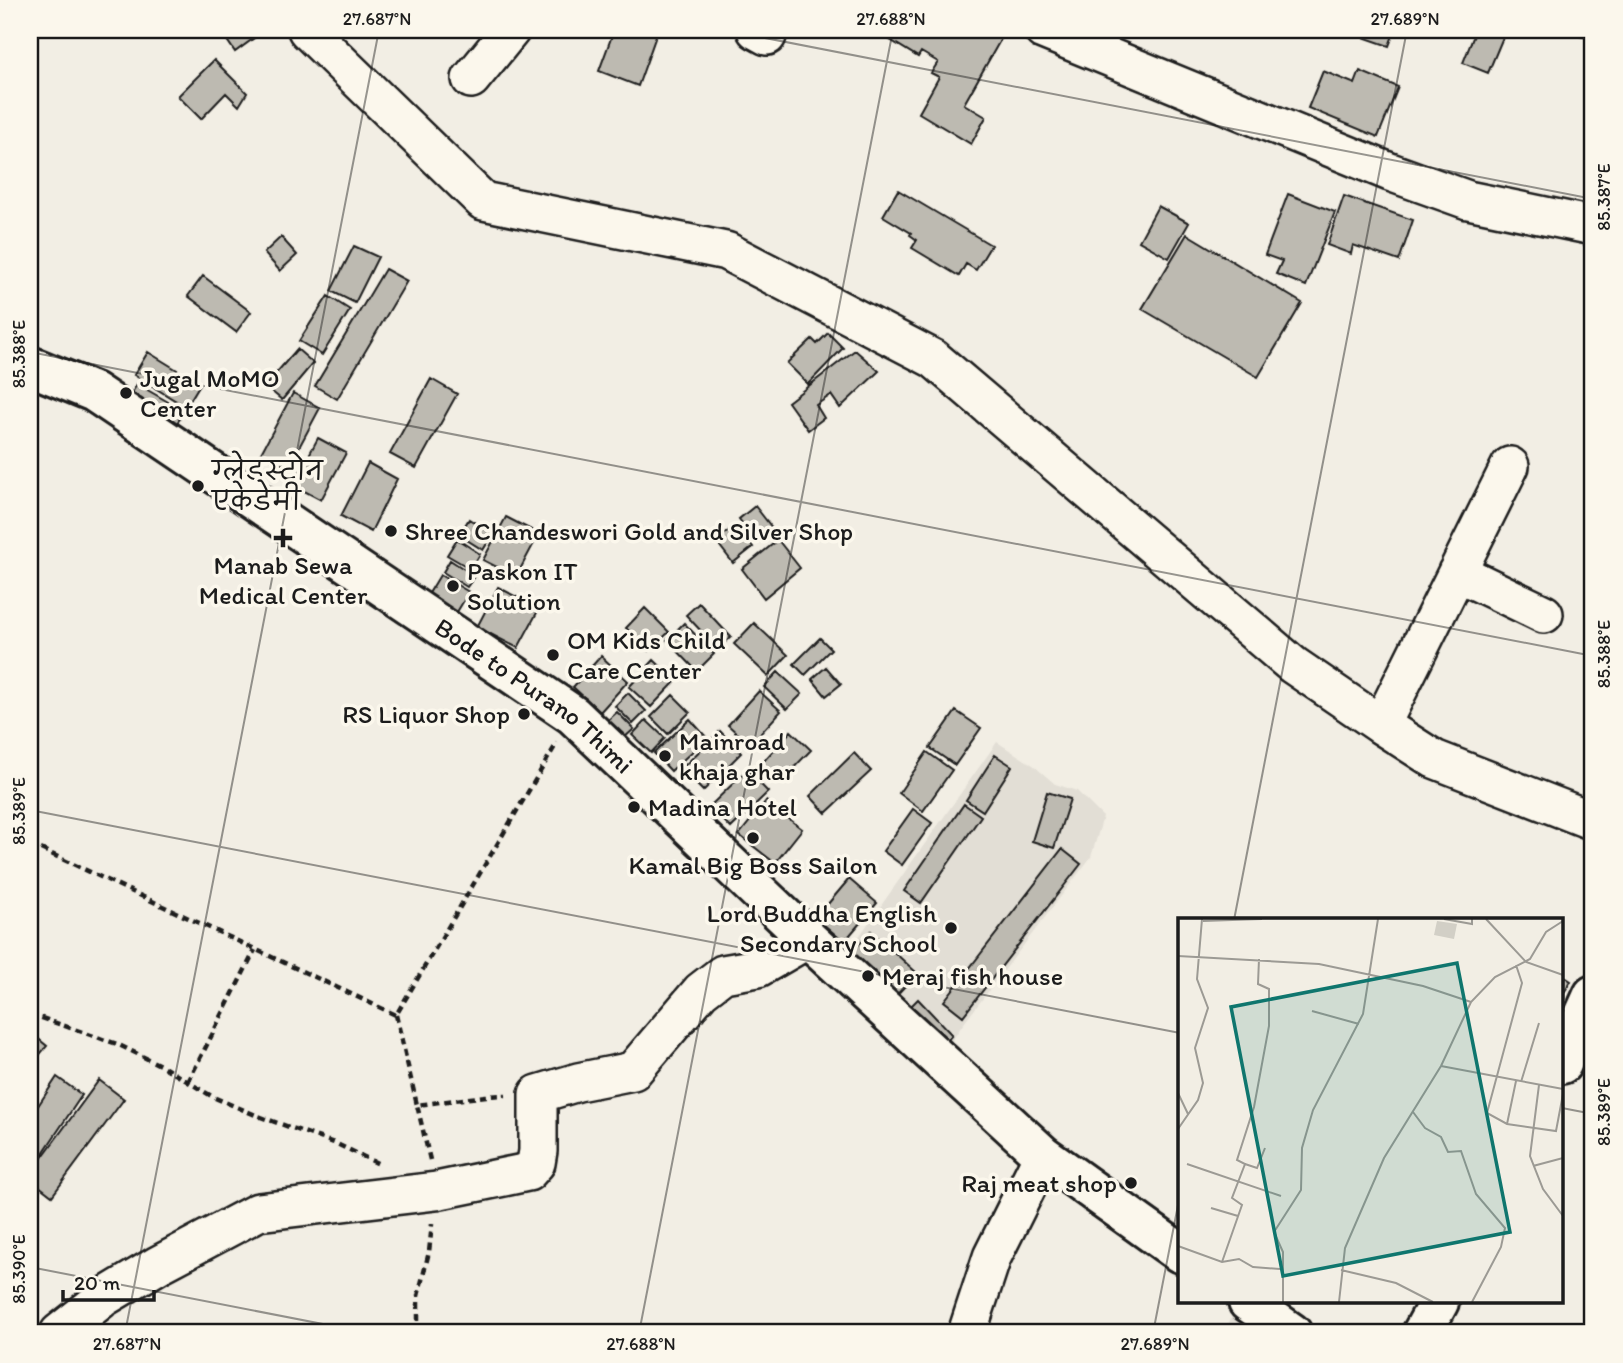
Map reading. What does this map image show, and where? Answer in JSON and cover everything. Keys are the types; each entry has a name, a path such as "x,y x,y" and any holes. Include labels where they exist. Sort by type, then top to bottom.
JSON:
{"main road":[{"name":"Bode to Purano Thimi","path":"30,366 93,392 573,715 808,939 1042,1155 1178,1252"},
{"path":"1564,1060 1593,995"},
{"path":"1251,1304 1292,1333"},
{"path":"1422,1333 1438,1304"}],"street":[{"path":"307,30 483,201 726,251 934,359 1293,665 1434,759 1593,821"},
{"path":"471,79 511,30"},
{"path":"1043,30 1390,172 1468,200 1593,226"},
{"path":"1381,725 1510,466"},
{"path":"1457,572 1544,614"},
{"path":"59,1333 103,1298 158,1265 258,1212 436,1191 528,1172 536,1163 538,1151 538,1094 578,1082 633,1071 701,991 723,974 758,968 808,939"},
{"path":"967,1333 992,1257 1042,1155"}],"path":[{"path":"418,1333 418,1296 429,1252 436,1191 396,1016 573,715"},
{"path":"30,844 396,1016"},
{"path":"188,1082 256,950"},
{"path":"30,1014 117,1044 162,1066 214,1097 337,1144 387,1168"},
{"path":"418,1105 486,1096 538,1094"}],"shaded area":[{"name":"Lord Buddha English Secondary School","path":"997,742 1033,765 1055,784 1077,791 1103,817 1091,857 961,1027 940,1059 841,962"},
{"path":"1238,1306 1266,1333 1223,1333"}],"building":[{"path":"220,30 265,30 235,52"},
{"path":"614,30 658,30 638,86 599,71"},
{"path":"884,30 1006,30 964,104 986,117 971,144 919,113 939,77 931,73 938,62 921,52 918,57 887,38 889,33"},
{"path":"1359,30 1395,30 1389,46 1357,35"},
{"path":"1476,30 1506,30 1488,73 1463,63"},
{"path":"1552,30 1593,30 1593,39"},
{"path":"214,60 247,93 239,106 226,93 201,119 178,96"},
{"path":"1323,71 1355,84 1360,71 1398,87 1378,137 1308,108"},
{"path":"898,190 991,245 976,270 966,264 959,276 912,248 917,240 911,233 883,216"},
{"path":"1288,194 1335,212 1306,286 1276,274 1282,261 1265,255"},
{"path":"1344,196 1413,220 1399,261 1353,245 1351,254 1327,245"},
{"path":"1158,206 1189,223 1169,258 1139,241"},
{"path":"1187,234 1302,303 1258,377 1142,309"},
{"path":"281,237 297,255 280,271 264,253"},
{"path":"354,246 378,257 355,303 331,291"},
{"path":"385,269 407,281 337,399 315,386"},
{"path":"203,276 251,312 236,332 188,296"},
{"path":"328,296 350,310 322,355 299,341"},
{"path":"828,333 843,348 808,384 787,363 812,339 817,344"},
{"path":"297,349 313,363 282,400 265,386"},
{"path":"855,350 879,371 840,408 831,395 816,405 824,418 808,430 788,402"},
{"path":"148,352 200,384 186,407 134,375"},
{"path":"431,379 457,394 416,468 390,454"},
{"path":"137,384 184,411 171,434 124,407"},
{"path":"293,393 320,408 288,468 261,453"},
{"path":"318,438 346,453 321,500 293,485"},
{"path":"368,463 397,479 371,532 341,516"},
{"path":"755,506 773,529 757,542 739,519"},
{"path":"506,517 539,534 516,577 483,560"},
{"path":"469,519 493,534 483,550 459,535"},
{"path":"736,525 753,547 733,563 716,541"},
{"path":"457,539 480,554 471,569 447,555"},
{"path":"778,540 800,568 764,598 742,569"},
{"path":"450,560 475,576 467,587 443,572"},
{"path":"440,575 469,592 457,612 428,595"},
{"path":"498,587 539,609 518,648 477,627"},
{"path":"699,603 731,637 718,649 686,615"},
{"path":"645,608 669,632 649,651 626,628"},
{"path":"684,623 714,654 697,671 667,640"},
{"path":"754,623 788,655 768,676 734,644"},
{"path":"820,638 831,649 805,675 794,664"},
{"path":"601,656 628,681 600,712 573,687"},
{"path":"654,660 676,681 651,707 629,687"},
{"path":"826,667 841,684 826,696 812,679"},
{"path":"778,672 802,694 787,709 764,687"},
{"path":"759,691 781,711 750,745 728,725"},
{"path":"628,693 646,711 633,724 615,706"},
{"path":"673,695 690,712 668,734 651,717"},
{"path":"956,711 981,728 955,765 930,748"},
{"path":"617,712 634,729 624,738 607,721"},
{"path":"690,719 707,738 671,771 654,753"},
{"path":"646,720 665,738 651,753 632,735"},
{"path":"720,731 741,753 703,791 681,769"},
{"path":"791,731 811,750 780,782 761,764"},
{"path":"927,752 952,770 923,811 899,793"},
{"path":"854,753 871,771 826,813 810,796"},
{"path":"995,755 1012,766 983,811 966,800"},
{"path":"747,770 768,792 731,828 710,806"},
{"path":"1047,792 1070,799 1054,848 1032,841"},
{"path":"766,801 802,829 775,863 739,835"},
{"path":"964,804 981,816 921,903 904,891"},
{"path":"913,809 932,823 902,865 883,851"},
{"path":"1062,849 1081,864 963,1016 944,1001"},
{"path":"849,879 877,903 844,942 816,918"},
{"path":"871,931 917,973 891,1001 845,959"},
{"path":"1564,976 1571,981 1564,993"},
{"path":"918,999 952,1035 939,1050 904,1013"},
{"path":"30,1032 47,1046 30,1066"},
{"path":"57,1077 82,1095 41,1156 30,1149 30,1118"},
{"path":"99,1080 124,1099 52,1196 30,1179 30,1174"}],"place":[{"name":"Jugal MoMO Center","path":"126,393"},
{"name":"ग्लेडस्टोन एकेडेमी","path":"198,486"},
{"name":"Shree Chandeswori Gold and Silver Shop","path":"391,531"},
{"name":"Manab Sewa Medical Center","path":"283,538"},
{"name":"Paskon IT Solution","path":"453,586"},
{"name":"OM Kids Child Care Center","path":"553,655"},
{"name":"RS Liquor Shop","path":"524,714"},
{"name":"Mainroad khaja ghar","path":"665,756"},
{"name":"Madina Hotel","path":"634,807"},
{"name":"Kamal Big Boss Sailon","path":"753,838"},
{"name":"Lord Buddha English Secondary School","path":"951,928"},
{"name":"Meraj fish house","path":"868,976"},
{"name":"Raj meat shop","path":"1131,1183"}]}
